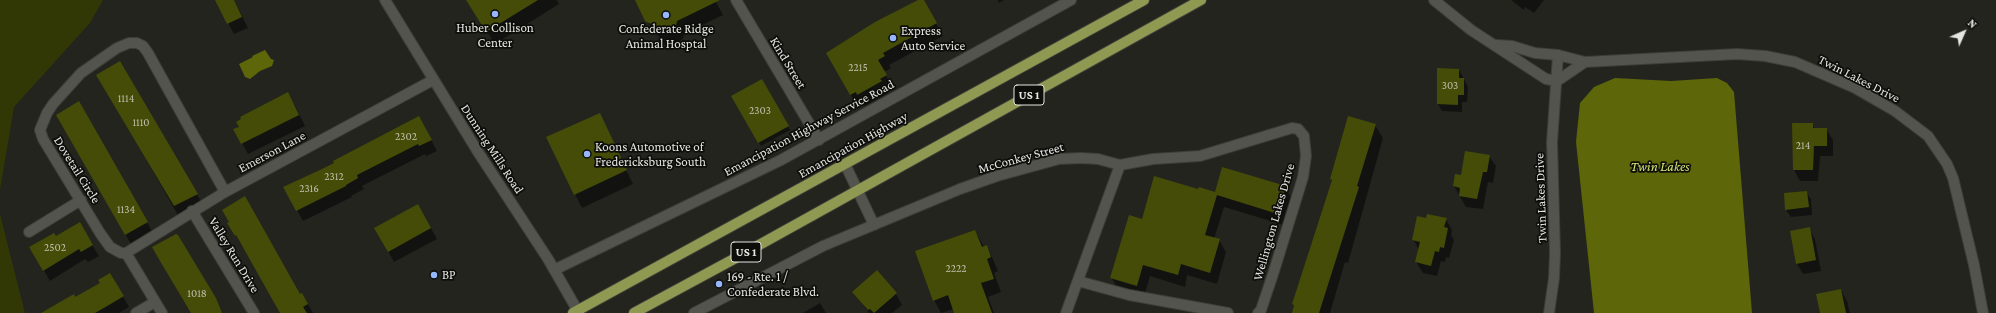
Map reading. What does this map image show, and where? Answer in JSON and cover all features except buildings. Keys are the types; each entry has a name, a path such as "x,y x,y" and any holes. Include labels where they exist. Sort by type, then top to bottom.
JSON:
{"main road":[{"name":"Emancipation Highway","path":"577,312 1144,0"},
{"name":"US 1","path":"634,313 1201,0"}],"street":[{"name":"Dunning Mills Road","path":"385,0 433,80 554,270 577,312"},
{"name":"Kind Street","path":"736,0 819,140"},
{"name":"Emancipation Highway Service Road","path":"554,270 781,160 1070,0"},
{"name":"Twin Lakes Drive","path":"1434,0 1471,30 1546,79 1557,81"},
{"name":"Dovetail Circle","path":"126,252 121,253 110,247 43,139 40,130 53,104 81,73 117,48 129,43 137,43 143,46 224,192"},
{"name":"Twin Lakes Drive","path":"1496,45 1512,46 1535,53 1558,55 1585,62 1737,54 1765,56 1795,62 1855,88 1895,111 1928,136 1948,164 1953,178 1971,251 1983,313"},
{"name":"Twin Lakes Drive","path":"1549,313 1555,259 1552,142 1558,55"},
{"path":"1557,81 1585,62"},
{"name":"Emerson Lane","path":"126,252 224,192 433,80"},
{"name":"Wellington Lakes Drive","path":"1120,165 1153,159 1200,156 1292,128 1302,132 1304,136 1306,156 1303,177 1274,271 1261,310 1258,313"},
{"name":"McConkey Street","path":"694,313 823,246 960,189 997,176 1059,159 1098,159 1120,165"},
{"path":"845,164 874,225"},
{"path":"1066,313 1120,165"},
{"path":"29,232 81,200"},
{"name":"Valley Run Drive","path":"192,211 254,313"},
{"path":"126,252 162,313"},
{"path":"1078,281 1129,295 1228,313"},
{"path":"136,313 155,302"}],"shaded area":[{"path":"0,0 103,0 90,23 14,107 0,190"},
{"path":"0,214 25,313 0,313"}],"water":[{"path":"265,50 271,59 274,60 272,66 260,71 250,79 245,77 239,64"},
{"name":"Twin Lakes","path":"1615,78 1671,81 1717,78 1727,83 1734,92 1752,313 1594,313 1576,142 1580,103 1594,87"}],"place":[{"name":"Huber Collison Center","path":"495,14"},
{"name":"Confederate Ridge Animal Hosptal","path":"666,15"},
{"name":"Express Auto Service","path":"893,38"},
{"name":"Koons Automotive of Fredericksburg South","path":"587,154"},
{"name":"BP","path":"434,275"},
{"name":"169 - Rte. 1 / Confederate Blvd.","path":"719,284"}]}
